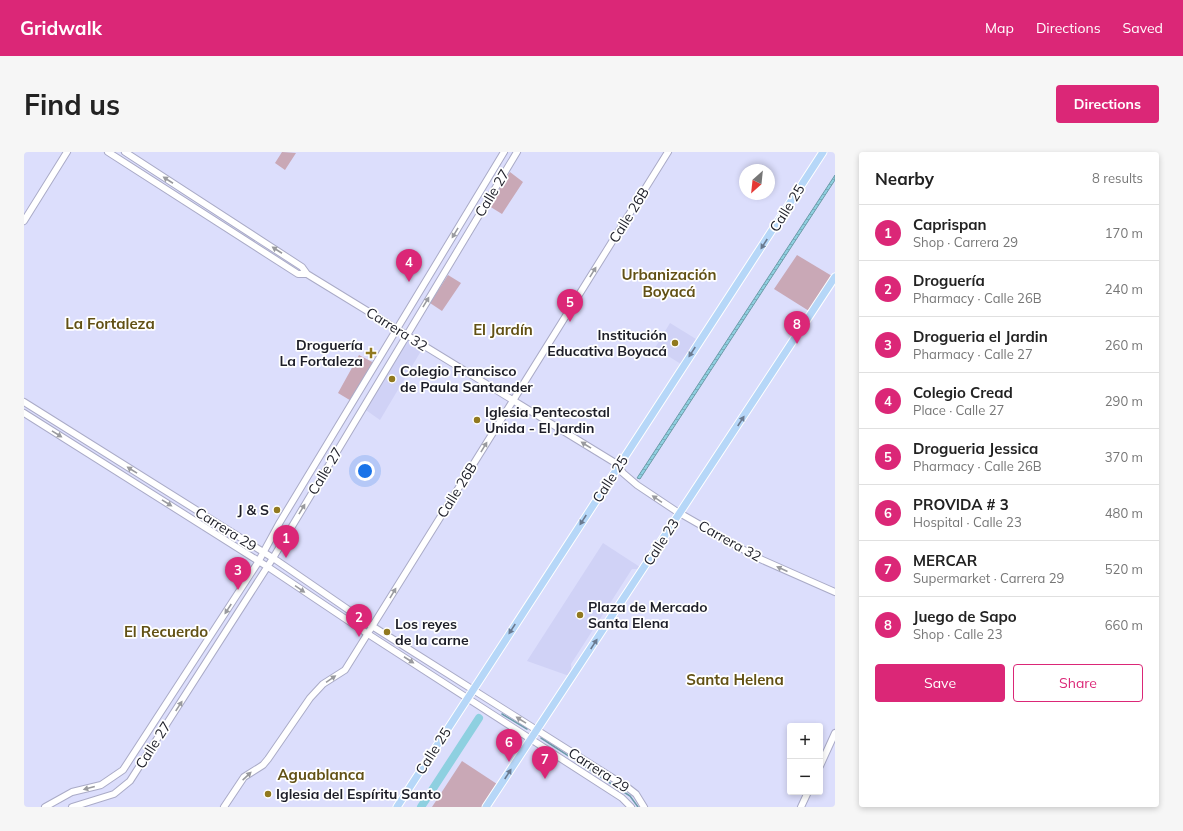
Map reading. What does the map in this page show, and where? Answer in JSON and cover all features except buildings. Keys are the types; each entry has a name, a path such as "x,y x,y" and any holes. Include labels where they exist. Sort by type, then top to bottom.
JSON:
{"main road":[{"name":"Calle 25","path":"397,807 823,152"},
{"name":"Calle 23","path":"486,807 835,277"}],"street":[{"path":"24,221 67,152"},
{"name":"Carrera 32","path":"108,152 298,274 307,274"},
{"name":"Carrera 32","path":"125,152 302,267 307,274 618,466 637,485 680,513 758,558 835,592"},
{"name":"Calle 27","path":"45,807 72,792 101,785 123,770 264,553 280,522 504,152"},
{"name":"Calle 27","path":"72,807 107,797 126,785 268,567 517,152"},
{"name":"Calle 26B","path":"224,807 244,777 263,764 268,758 313,695 323,684 345,670 668,152"},
{"name":"Carrera 29","path":"24,402 273,558 372,626 633,791 644,807"},
{"name":"Carrera 29","path":"24,413 259,561 368,634 622,798 631,807"},
{"path":"154,723 165,727"},
{"path":"154,723 161,733"},
{"path":"823,759 835,733"},
{"path":"801,807 807,795"}],"shaded area":[{"path":"282,152 296,153 285,170 275,163"},
{"path":"510,172 523,182 502,214 489,206"},
{"path":"835,175 835,180 640,479 637,478"},
{"path":"797,255 832,276 809,311 774,289"},
{"path":"448,275 461,283 442,311 430,303"},
{"name":"Institución Educativa Boyacá","path":"670,323 696,339 681,364 655,348"},
{"name":"Colegio Francisco de Paula Santander","path":"406,336 424,346 380,420 363,408"},
{"path":"359,355 376,364 353,402 338,393"},
{"name":"Plaza de Mercado Santa Elena","path":"603,543 643,569 632,569 571,664 572,677 527,661"},
{"path":"462,761 497,784 482,807 432,807"}],"waterway":[{"path":"502,714 527,729"},
{"path":"421,807 479,718"},
{"path":"541,738 630,796 638,807"}],"place":[{"name":"Colegio Cread","path":"409,282"},
{"name":"Drogueria Jessica","path":"570,322"},
{"name":"Institución Educativa Boyacá","path":"675,343"},
{"name":"Juego de Sapo","path":"797,344"},
{"name":"Droguería La Fortaleza","path":"371,353"},
{"name":"Colegio Francisco de Paula Santander","path":"392,379"},
{"name":"Iglesia Pentecostal Unida - El Jardin","path":"477,420"},
{"name":"J & S","path":"277,510"},
{"name":"Caprispan","path":"286,558"},
{"name":"Drogueria el Jardin","path":"238,590"},
{"name":"Plaza de Mercado Santa Elena","path":"580,615"},
{"name":"Los reyes de la carne","path":"387,632"},
{"name":"Droguería","path":"359,637"},
{"name":"PROVIDA # 3","path":"509,762"},
{"name":"MERCAR","path":"545,779"},
{"name":"Iglesia del Espíritu Santo","path":"268,794"}],"district":[{"name":"Urbanización Boyacá","path":"669,282"},
{"name":"La Fortaleza","path":"110,323"},
{"name":"El Jardín","path":"503,329"},
{"name":"El Recuerdo","path":"166,631"},
{"name":"Santa Helena","path":"735,679"},
{"name":"Aguablanca","path":"321,774"}]}
